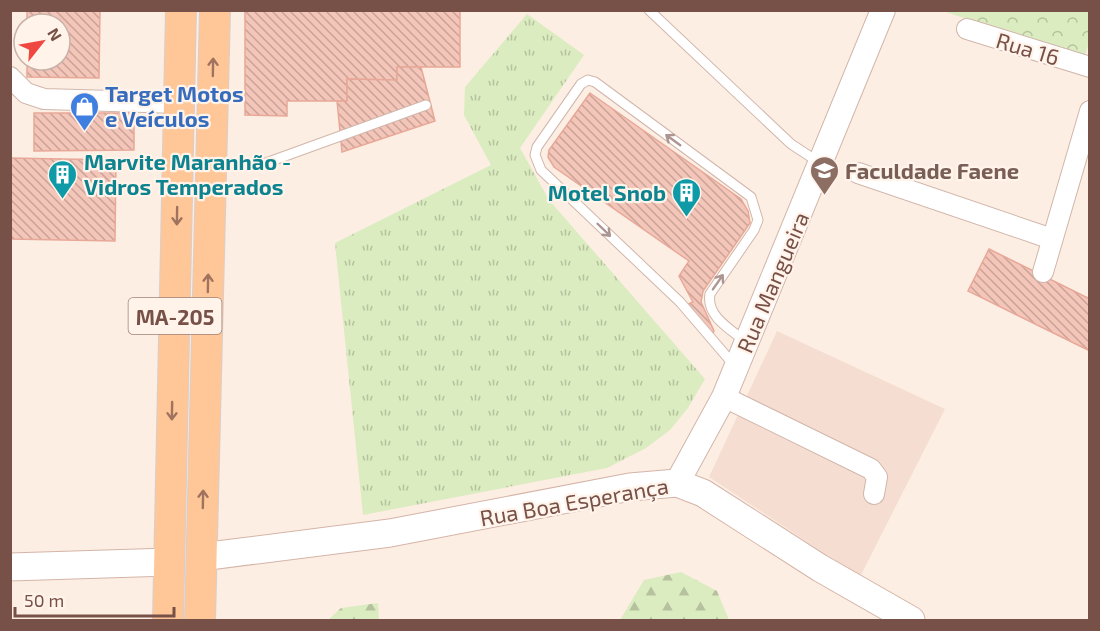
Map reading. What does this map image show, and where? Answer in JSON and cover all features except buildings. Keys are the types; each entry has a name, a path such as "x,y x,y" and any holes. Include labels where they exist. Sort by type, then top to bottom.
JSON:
{"main road":[{"name":"MA-205","path":"168,621 181,10"},
{"name":"MA-205","path":"200,621 215,10"},
{"name":"Rua Boa Esperança","path":"201,557 390,533 630,487 677,483 703,493 820,568 911,621"},
{"path":"10,567 169,562"}],"street":[{"name":"Rua Mangueira","path":"677,483 724,397 822,164 883,10"},
{"name":"Rua 16","path":"967,29 1089,67"},
{"path":"10,77 26,93 44,99 179,103"},
{"path":"1043,272 1089,111"},
{"path":"858,173 1052,239"},
{"path":"724,397 871,469 877,477 874,494"}],"lane":[{"path":"649,10 791,144 822,164"},
{"path":"736,368 680,302 542,170 535,155 537,147 580,84 588,81 595,82 751,197 758,220 754,230 710,294 709,302 718,318 747,343"},
{"path":"211,165 263,164 426,105"}],"shaded area":[{"path":"777,331 945,409 860,577 709,477"}],"green space":[{"path":"943,11 1089,11 1089,43 1084,58"},
{"path":"527,14 584,55 520,148 549,200 705,379 688,408 670,430 646,448 607,468 363,515 335,243 491,165 464,115 465,87"},
{"path":"681,572 717,591 729,620 620,620 644,580"},
{"path":"378,603 379,620 328,620 341,608"}],"place":[{"name":"Target Motos e Veículos","path":"84,132"},
{"name":"Faculdade Faene","path":"824,196"},
{"name":"Marvite Maranhão - Vidros Temperados","path":"63,200"},
{"name":"Motel Snob","path":"687,218"}]}
